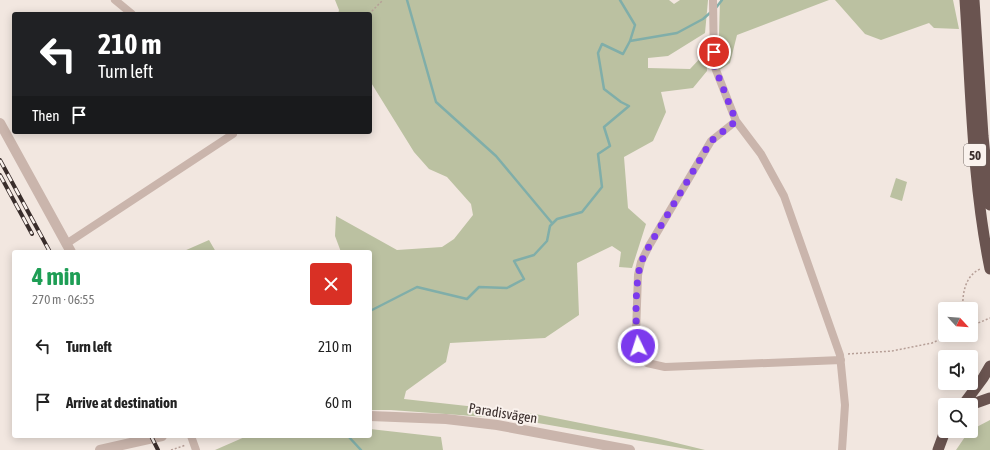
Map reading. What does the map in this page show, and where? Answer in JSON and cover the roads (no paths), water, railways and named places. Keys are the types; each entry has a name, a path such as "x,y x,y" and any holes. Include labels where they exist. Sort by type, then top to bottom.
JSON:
{"highway":[{"name":"50","path":"965,0 977,174 986,269"},
{"name":"50","path":"974,0 983,136 990,205"},
{"path":"968,398 990,366"},
{"path":"978,402 990,398"},
{"path":"938,450 942,438"}],"street":[{"path":"115,0 130,12"},
{"path":"713,0 714,65 736,121 761,154 784,196 840,358 845,405 842,450"},
{"path":"736,121 711,141 649,246 642,262 638,275 636,333 640,351 647,363 665,367 840,358"},
{"path":"0,123 69,248 233,134"},
{"name":"Paradisvägen","path":"372,416 446,419 497,425 630,450"},
{"path":"100,450 153,438"}],"waterway":[{"path":"407,0 436,102 496,156 552,223"},
{"path":"372,310 417,287 467,299 479,287 507,288 524,279 514,261 534,255 547,241 550,226 557,219 582,212 602,187 598,154 610,146 604,127 629,106 604,89 598,53 602,44 623,54 630,41 635,25 620,0"},
{"path":"715,9 722,0"},
{"path":"630,41 677,33 703,19 711,12"},
{"path":"350,438 361,450"}],"railway":[{"path":"0,160 49,250"},
{"path":"0,175 32,234"},
{"path":"152,438 158,450"}]}
